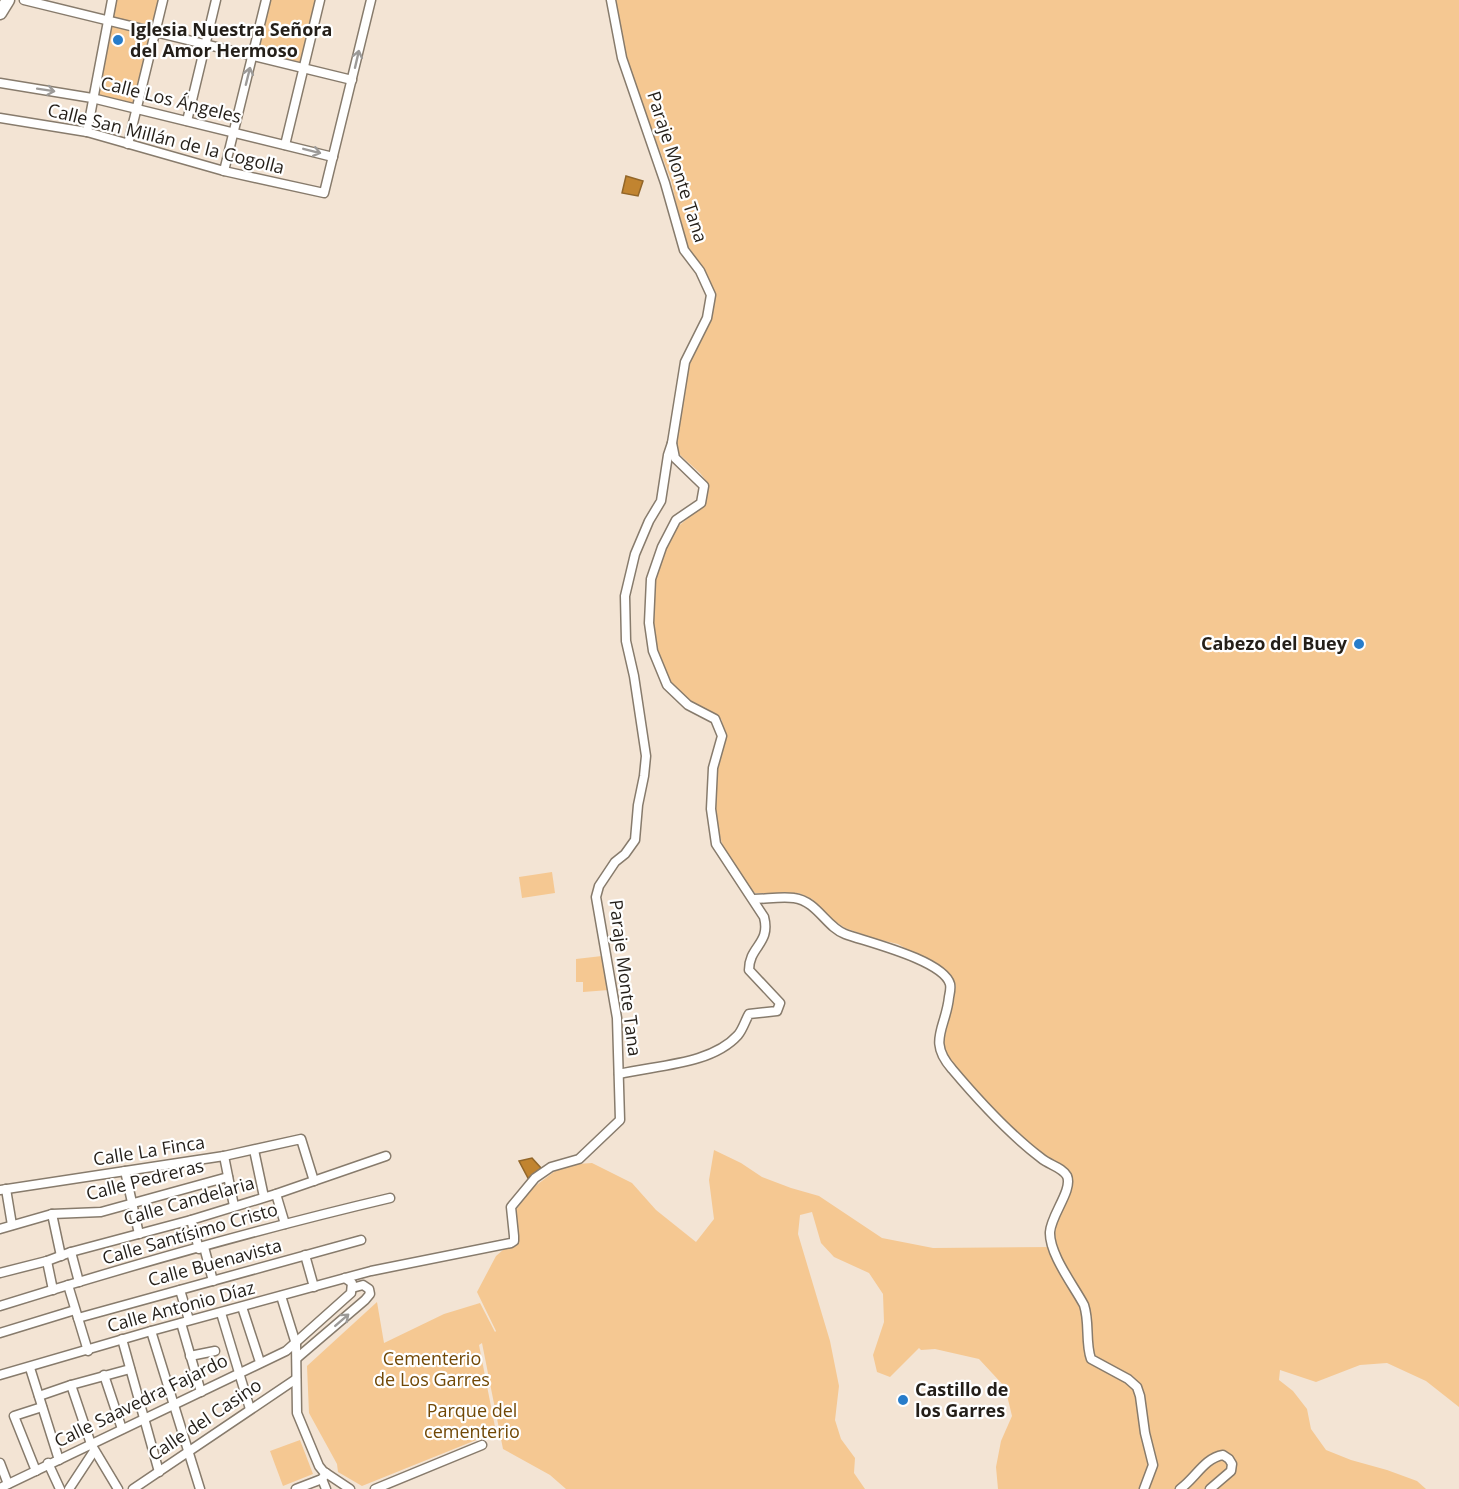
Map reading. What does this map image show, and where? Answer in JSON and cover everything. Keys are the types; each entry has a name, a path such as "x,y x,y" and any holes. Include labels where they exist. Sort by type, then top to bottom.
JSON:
{"main road":[{"path":"0,13 8,0"}],"street":[{"path":"24,0 352,80"},
{"path":"73,11 76,0"},
{"path":"87,132 112,0"},
{"path":"128,144 162,0"},
{"path":"187,121 216,0"},
{"path":"224,171 266,0"},
{"path":"285,145 320,0"},
{"path":"333,156 371,0"},
{"name":"Paraje Monte Tana","path":"511,1243 514,1241 514,1236 511,1207 535,1178 551,1167 579,1159 620,1120 616,1018 596,897 599,886 615,862 625,854 635,840 646,756 634,676 626,641 625,596 635,554 649,521 661,501 685,362 707,318 711,295 700,271 684,250 665,183 622,58 610,0"},
{"name":"Calle Los Ángeles","path":"0,83 92,98 333,156"},
{"name":"Calle San Millán de la Cogolla","path":"0,118 87,132 224,171 324,193 333,156"},
{"name":"Paraje Monte Tana","path":"619,1074 702,1057 740,1034 749,1014 777,1011 780,1003 749,970 749,962 766,931 764,917 716,844 711,809 713,768 722,736 715,719 688,705 667,685 653,651 649,623 651,579 662,547 676,520 700,503 704,486 675,458 672,443"},
{"path":"754,899 794,897 808,903 842,933 901,951 924,962 949,980 951,987 949,1002 938,1044 940,1053 1014,1137 1044,1161 1062,1170 1066,1176 1068,1188 1052,1224 1051,1240 1055,1253 1084,1305 1087,1314 1087,1348 1091,1359 1128,1379 1137,1387 1153,1465 1152,1473 1144,1489"},
{"name":"Calle La Finca","path":"3,1190 224,1156 301,1139 314,1181"},
{"path":"254,1150 264,1197"},
{"path":"224,1156 234,1206"},
{"name":"Calle Candelaria","path":"0,1273 46,1261 71,1251 191,1220 276,1194 386,1156"},
{"path":"125,1172 139,1233"},
{"name":"Calle Pedreras","path":"0,1229 52,1214 101,1212 228,1177"},
{"path":"3,1190 12,1225"},
{"path":"276,1194 285,1224"},
{"name":"Calle Santísimo Cristo","path":"0,1306 285,1224 390,1198"},
{"path":"52,1214 62,1256"},
{"path":"191,1220 213,1281"},
{"name":"Calle Buenavista","path":"0,1333 180,1290 361,1240"},
{"name":"Calle Antonio Díaz","path":"0,1375 368,1272 511,1243"},
{"path":"71,1251 80,1282"},
{"path":"305,1256 314,1287"},
{"path":"46,1261 53,1290"},
{"path":"297,1358 370,1294 367,1286 368,1272"},
{"path":"345,1278 352,1284 352,1288 367,1286"},
{"path":"68,1285 88,1351"},
{"name":"Calle Saavedra Fajardo","path":"11,1485 48,1463 93,1448 122,1429 286,1351 351,1293 352,1288"},
{"path":"180,1290 190,1356 201,1392"},
{"path":"281,1296 296,1344 297,1413 316,1462 324,1476 326,1489"},
{"path":"242,1307 260,1362"},
{"path":"221,1313 250,1408"},
{"path":"151,1331 172,1405 200,1489"},
{"path":"122,1339 159,1472"},
{"path":"190,1356 215,1351"},
{"path":"30,1368 59,1460"},
{"path":"39,1396 130,1369"},
{"path":"104,1375 122,1429"},
{"name":"Calle del Casino","path":"133,1489 296,1379"},
{"path":"71,1385 93,1448 118,1489"},
{"path":"36,1471 14,1416 42,1407"},
{"path":"375,1489 482,1445"},
{"path":"69,1489 93,1448"},
{"path":"1180,1489 1215,1456 1223,1455 1232,1464 1231,1471 1210,1489"},
{"path":"0,1463 11,1485"},
{"path":"48,1463 60,1489"},
{"path":"296,1489 324,1476"},
{"path":"324,1476 350,1489"}],"green space":[{"path":"112,0 163,0 136,109 92,98"},
{"path":"266,0 320,0 303,68 252,56"},
{"path":"613,0 1459,0 1459,1407 1426,1381 1387,1363 1360,1365 1316,1382 1280,1370 1279,1380 1293,1391 1307,1409 1311,1429 1326,1450 1417,1481 1426,1489 998,1489 996,1467 1001,1441 1012,1416 1005,1387 979,1359 935,1349 921,1350 919,1348 890,1377 877,1372 873,1355 884,1322 883,1294 869,1273 834,1257 821,1243 812,1212 800,1215 798,1234 830,1341 839,1386 835,1420 841,1439 855,1458 854,1473 865,1489 566,1489 550,1475 503,1449 482,1343 479,1345 496,1432 362,1486 338,1472 337,1464 309,1413 307,1366 377,1302 384,1343 444,1314 480,1303 495,1332 477,1292 496,1256 517,1238 516,1210 530,1190 563,1165 592,1163 632,1183 656,1210 696,1242 714,1219 709,1180 714,1150 741,1163 762,1177 819,1196 882,1238 933,1248 1057,1247 1055,1233 1059,1212 1070,1181 1022,1139 948,1059 943,1045 956,986 951,975 898,944 845,928 826,915 812,899 799,893 755,893 725,851 720,837 715,806 722,720 685,700 676,691 662,665 654,635 651,605 654,581 670,536 701,505 706,493 707,482 678,453 677,436 686,369 710,318 711,288 708,278 685,243 671,180 625,59"},
{"path":"552,872 555,893 522,898 519,877"},
{"path":"602,956 609,990 583,992 583,982 576,982 576,959"},
{"path":"300,1440 313,1474 283,1486 270,1451"}],"shaded area":[{"path":"626,176 643,181 638,196 622,193"},
{"path":"532,1158 541,1168 528,1178 519,1161"}],"place":[{"name":"Iglesia Nuestra Señora del Amor Hermoso","path":"118,40"},
{"name":"Cabezo del Buey","path":"1359,644"},
{"name":"Castillo de los Garres","path":"903,1400"}],"park label":[{"name":"Cementerio de Los Garres","path":"432,1369"},
{"name":"Parque del cementerio","path":"472,1421"}]}
